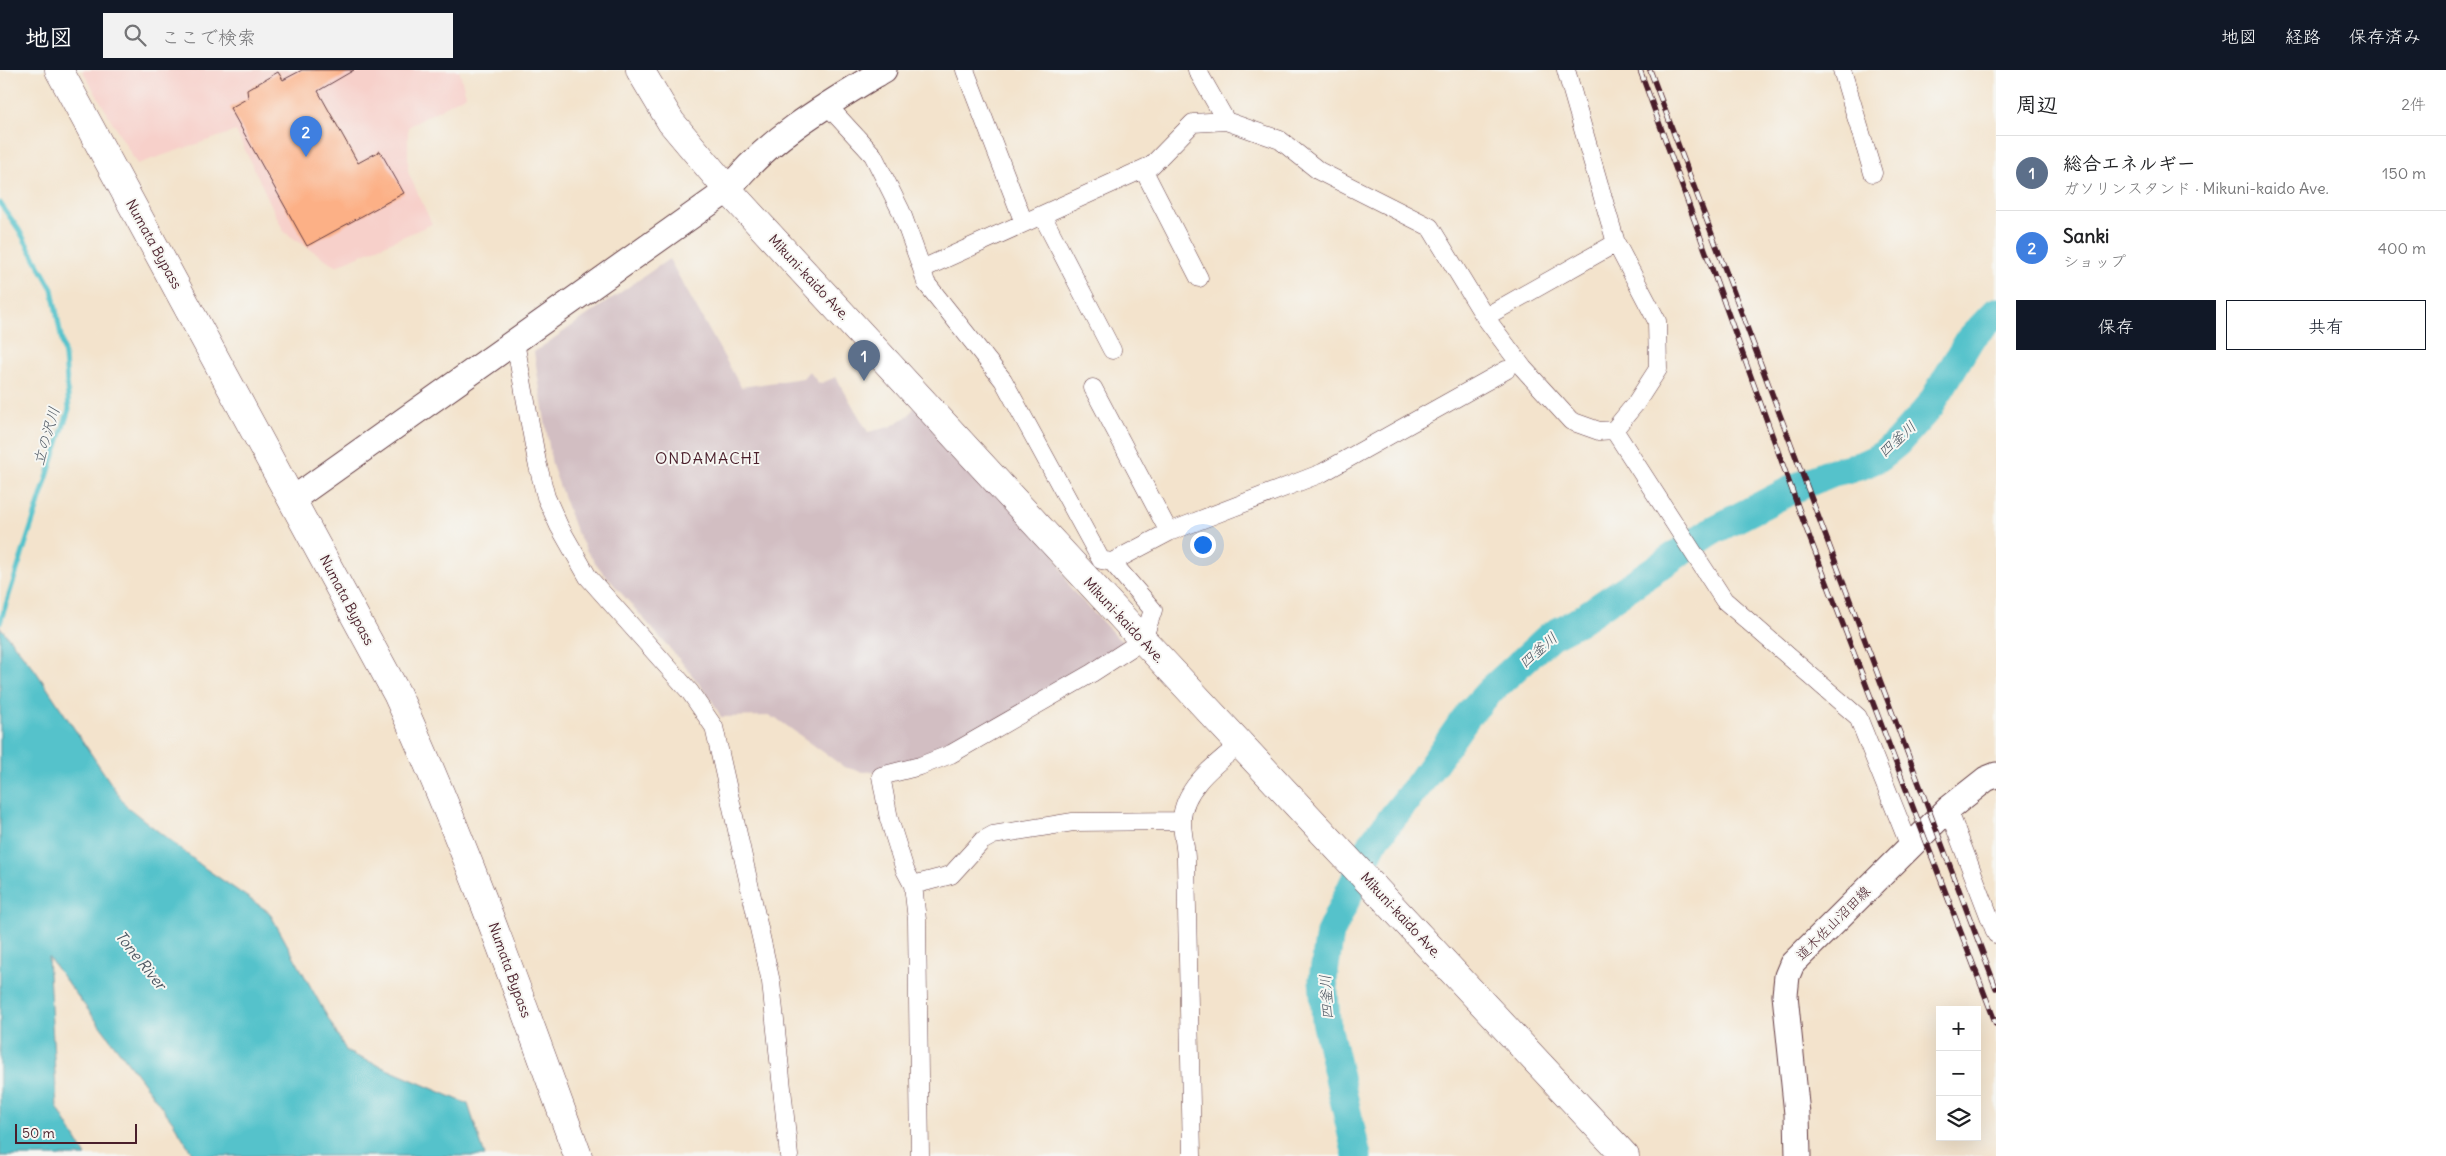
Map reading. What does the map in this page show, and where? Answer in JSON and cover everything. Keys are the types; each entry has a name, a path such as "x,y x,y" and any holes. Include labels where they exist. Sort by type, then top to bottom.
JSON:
{"highway":[{"name":"Numata Bypass","path":"59,70 397,694 438,783 483,895 578,1156"},
{"name":"Mikuni-kaido Ave.","path":"640,70 671,122 728,190 1143,640 1625,1156"}],"street":[{"path":"293,499 728,190 743,169 827,105 884,70"},
{"path":"965,70 1024,223"},
{"path":"1197,70 1226,121"},
{"path":"922,269 1152,165 1194,123 1226,121 1280,140 1319,171 1430,227 1485,317 1523,368 1571,421 1599,431 1614,430 1636,404 1658,369 1657,321 1616,243 1566,70"},
{"path":"1842,70 1873,173"},
{"path":"827,105 873,155 901,211 926,283 1003,380 1100,560 1112,562 1168,532 1322,474 1506,370"},
{"path":"1143,169 1199,278"},
{"path":"1042,216 1112,350"},
{"path":"1485,317 1616,243"},
{"path":"515,342 537,462 546,496 559,526 588,577 690,692 714,727 771,982 789,1156"},
{"path":"1093,388 1168,532"},
{"path":"1614,430 1691,552 1724,600 1858,717 1910,847"},
{"path":"920,1156 917,920 913,885 905,870 889,819 881,776 920,766 951,754 1092,673 1143,640 1153,610 1112,562"},
{"path":"1192,1156 1186,860 1182,821 1184,805 1199,782 1217,763 1240,744"},
{"name":"道木佐山沼田線","path":"1798,1156 1797,1114 1785,995 1787,976 1792,964 1948,809 1986,779 1996,775"},
{"path":"1948,809 1996,934"},
{"path":"913,885 951,874 982,841 993,835 1073,822 1182,821"}],"shaded area":[{"path":"82,70 459,70 466,95 408,127 408,172 432,224 336,266 284,232 236,131 137,164"},
{"path":"669,259 741,387 803,378 809,371 819,384 836,377 868,432 890,427 909,415 915,406 1052,549 1071,589 1118,638 1129,646 950,750 883,771 863,772 844,767 780,721 769,716 721,717 711,699 679,659 601,570 588,553 576,531 552,465 534,352"}],"water":[{"name":"Tone River","path":"0,627 35,670 126,806 206,869 269,912 347,1052 468,1104 485,1156 194,1156 173,1122 48,957 57,1107 86,1156 0,1156"}],"building":[{"path":"302,70 354,70 318,91 358,163 380,151 404,193 307,246 230,108 248,98 247,90 278,72 283,80"}],"waterway":[{"name":"立の沢川","path":"0,203 19,230 52,289 65,357 69,409 0,623"},
{"name":"四釜川","path":"1357,1156 1326,1021 1323,979 1330,933 1373,842 1420,783 1467,716 1490,691 1550,636 1577,622 1710,532 1797,487 1833,472 1860,466 1880,457 1897,443 1930,406 1970,339 1996,312"}],"railway":[{"path":"1640,70 1801,515 1996,1024"},
{"path":"1650,70 1996,988"}],"place":[{"name":"Sanki","path":"306,157"},
{"name":"総合エネルギー","path":"864,381"}],"district":[{"name":"ONDAMACHI","path":"708,458"}]}
